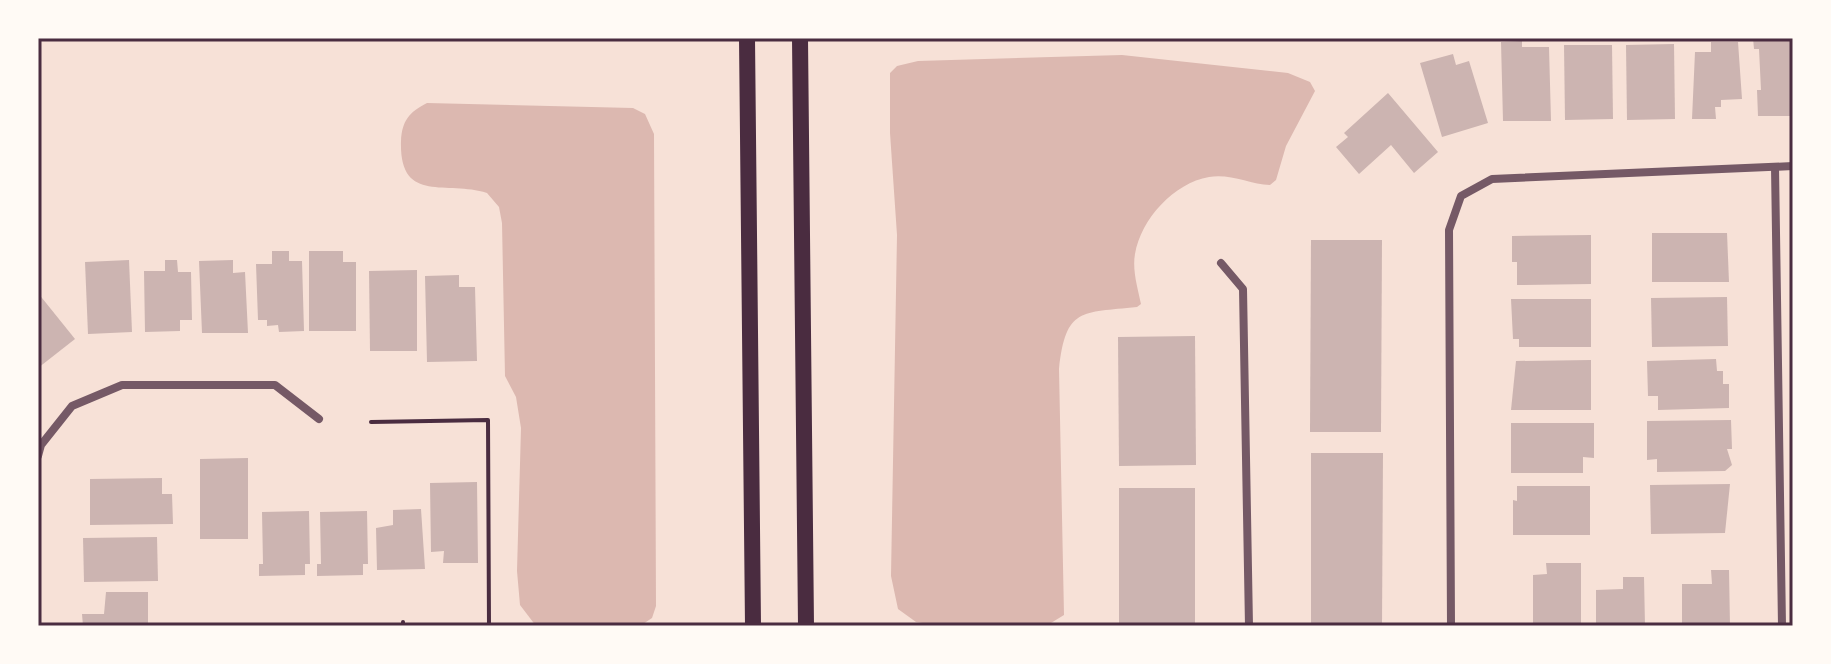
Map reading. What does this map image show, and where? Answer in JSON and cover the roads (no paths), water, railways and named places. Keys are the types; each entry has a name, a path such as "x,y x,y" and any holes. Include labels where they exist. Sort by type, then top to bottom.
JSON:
{"main road":[{"path":"747,38 753,626"},
{"path":"800,38 806,626"}],"street":[{"path":"1451,626 1449,230 1461,196 1492,179 1793,166"},
{"path":"1775,167 1782,626"},
{"path":"1221,263 1243,289 1249,626"},
{"path":"38,456 41,445 72,406 122,385 275,385 319,419"}]}
